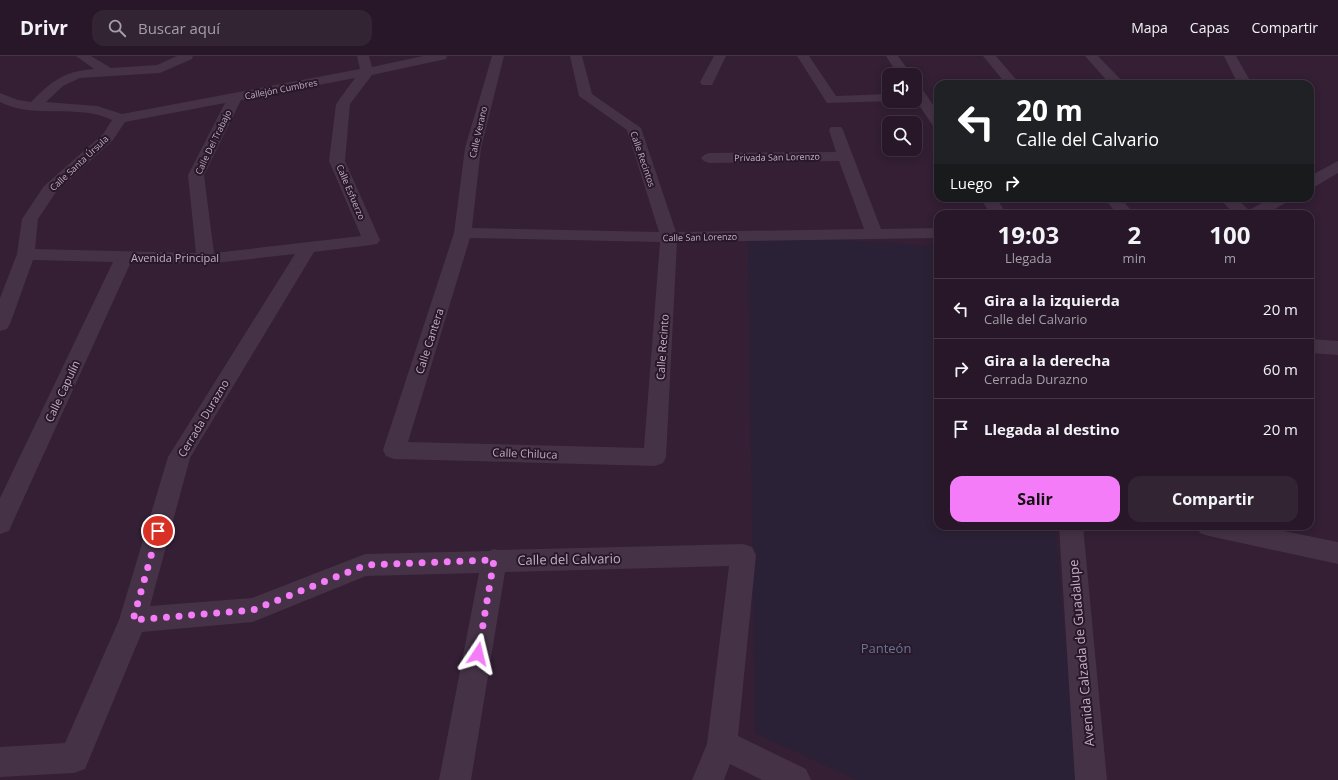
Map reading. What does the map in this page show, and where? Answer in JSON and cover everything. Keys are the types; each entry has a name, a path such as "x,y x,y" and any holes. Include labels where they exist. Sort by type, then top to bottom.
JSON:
{"street":[{"path":"82,56 108,72"},
{"path":"34,106 58,83 78,74 160,69 187,56"},
{"path":"363,56 367,72"},
{"name":"Callejón Cumbres","path":"120,119 235,98 441,56"},
{"name":"Calle Verano","path":"463,233 473,148 498,56"},
{"name":"Calle Recintos","path":"576,56 586,96 634,128 669,237"},
{"path":"708,82 720,56"},
{"path":"803,56 832,100 882,98"},
{"path":"892,56 900,68"},
{"path":"989,56 1010,80"},
{"path":"1091,56 1114,80"},
{"path":"1230,56 1243,80"},
{"name":"Calle Esfuerzo","path":"367,72 343,104 338,161 371,240"},
{"path":"0,97 16,104 89,110 113,115 120,119"},
{"name":"Calle Del Trabajo","path":"206,259 196,175 235,98"},
{"path":"922,101 934,117"},
{"name":"Calle Santa Úrsula","path":"0,324 26,254 30,219 50,189 108,137 120,119"},
{"path":"836,130 874,234"},
{"name":"Privada San Lorenzo","path":"710,158 845,156"},
{"path":"1314,182 1338,166"},
{"path":"1314,169 1324,176"},
{"path":"1116,202 1122,210"},
{"path":"1231,202 1238,210"},
{"path":"1261,210 1276,202"},
{"name":"Calle San Lorenzo","path":"463,233 669,237 934,233"},
{"name":"Calle Cantera","path":"394,450 463,233"},
{"name":"Calle Recinto","path":"655,457 669,237"},
{"name":"Avenida Principal","path":"26,254 206,259 371,240"},
{"name":"Cerrada Durazno","path":"0,762 74,758 133,620 179,457 308,247"},
{"name":"Calle Capulín","path":"0,524 124,257"},
{"path":"1314,346 1338,348"},
{"name":"Calle Chiluca","path":"394,450 655,457"},
{"name":"Avenida Calzada de Guadalupe","path":"1071,530 1091,780"},
{"path":"1228,530 1338,553"},
{"name":"Calle del Calvario","path":"133,620 253,610 366,565 494,560 742,555 722,744"},
{"path":"455,780 494,560"},
{"path":"708,780 722,744 795,780"}],"green space":[{"name":"Panteón","path":"839,240 934,246 934,530 1055,530 1078,780 857,780 755,733 748,241"}],"route":[{"path":"158,531 133,620 253,610 366,565 494,560 478,654"}]}
